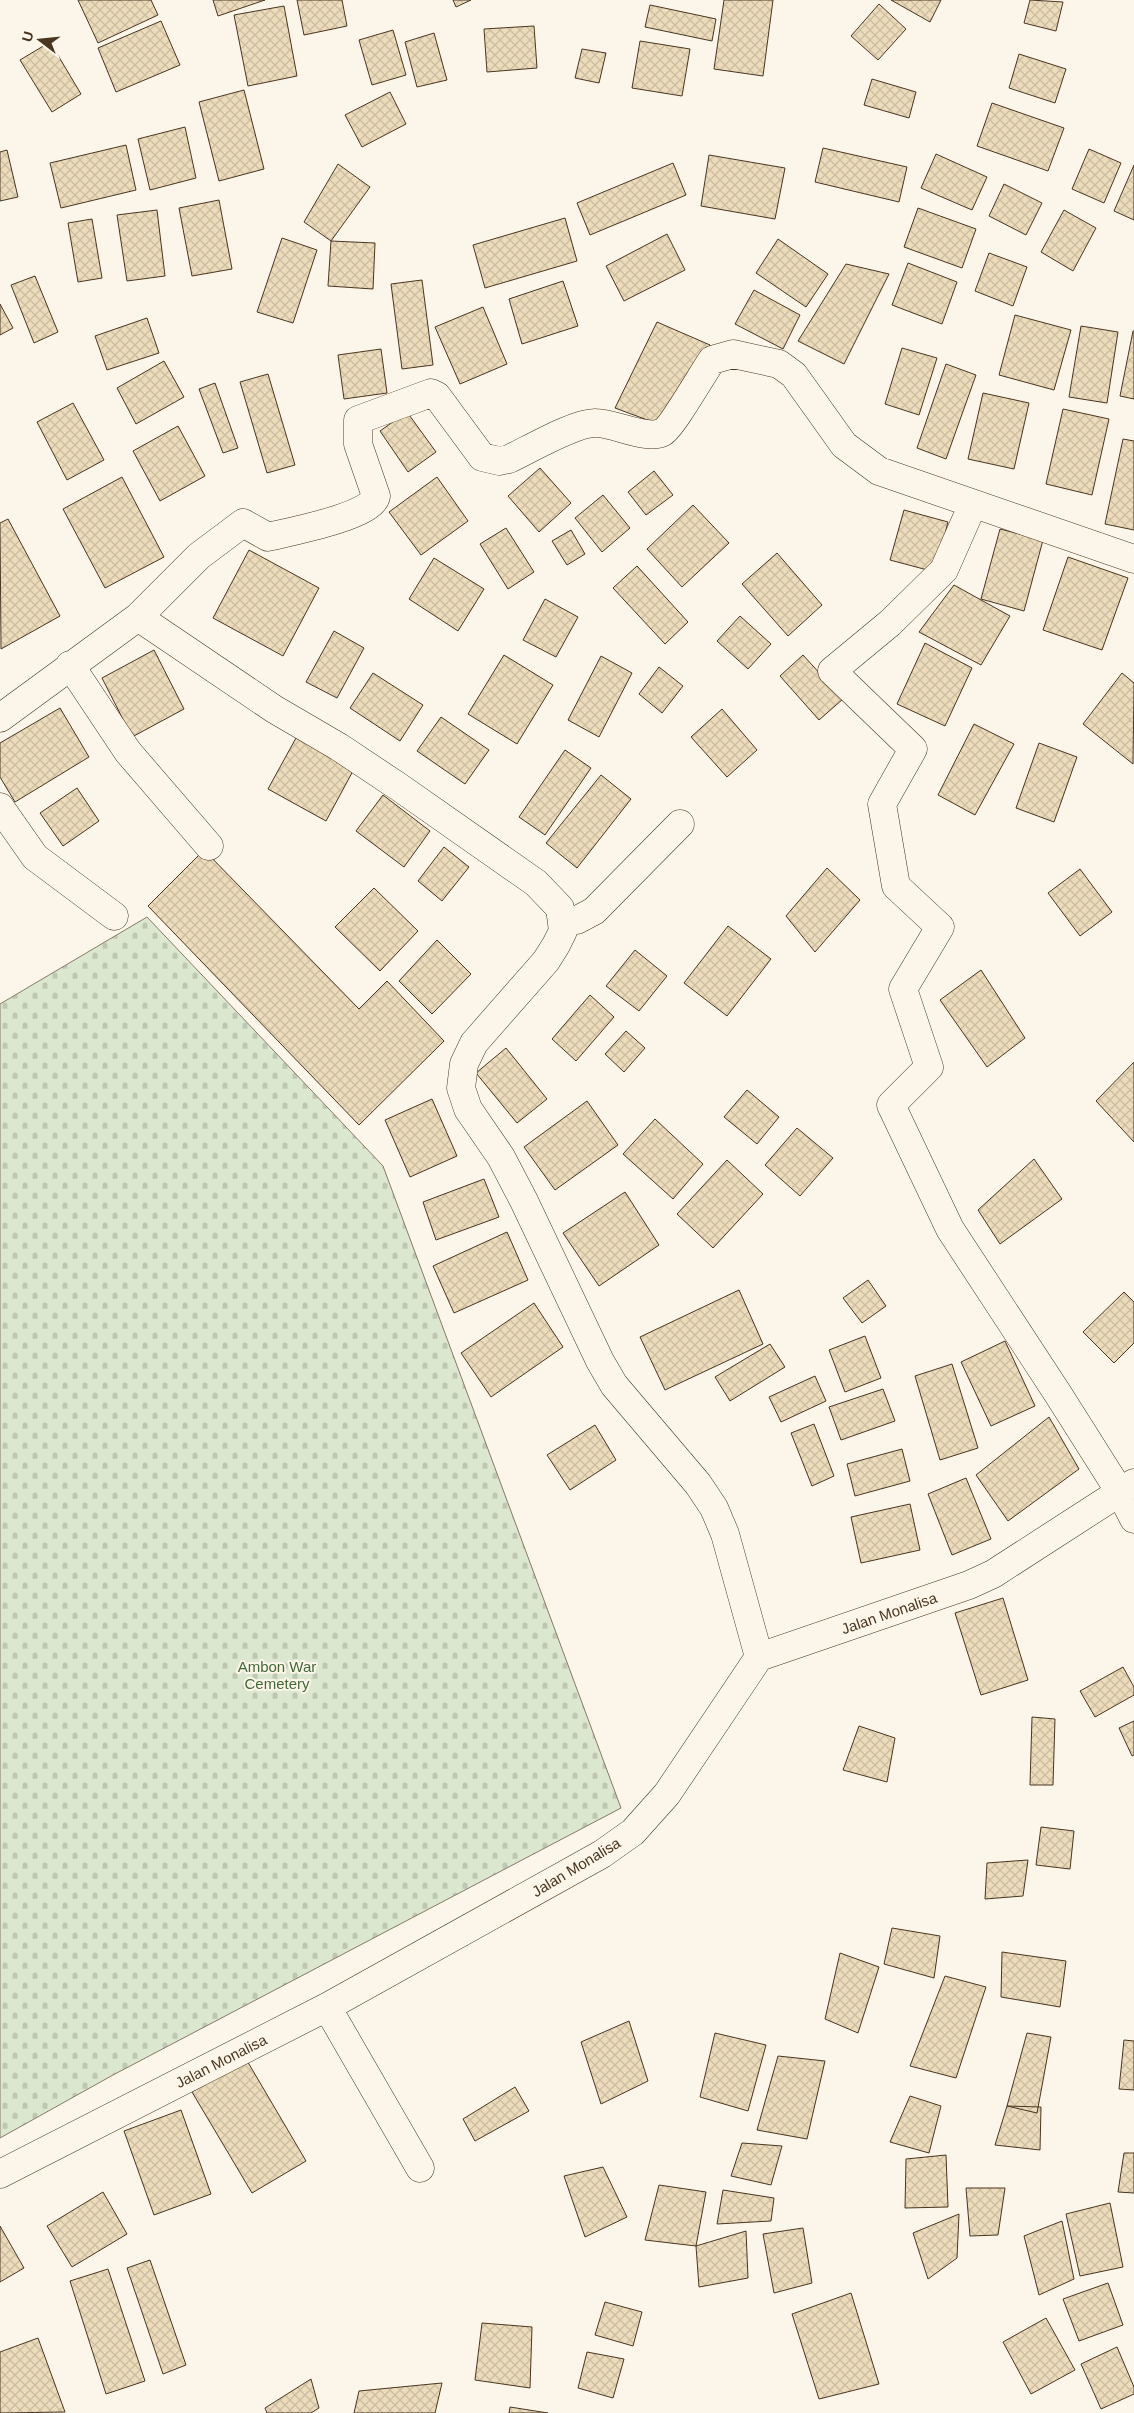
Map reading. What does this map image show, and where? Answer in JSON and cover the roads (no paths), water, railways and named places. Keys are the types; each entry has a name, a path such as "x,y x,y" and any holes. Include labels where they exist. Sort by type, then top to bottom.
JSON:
{"street":[{"path":"0,718 138,617 199,556 244,523 268,537 351,515 370,506 376,501 376,496 358,444 358,420 431,393 437,396 482,457 498,461 509,459 582,424 607,424 650,435 662,433 671,426 712,360 733,354 779,364 794,375 844,446 879,471 1134,559"},
{"path":"973,504 944,570 890,623 832,671 913,749 882,804 896,886 940,927 903,989 929,1067 891,1104 950,1229 1127,1487 1134,1519"},
{"path":"138,617 274,709 339,747 399,787 536,883 560,908 563,920 562,931 546,960 474,1043 464,1064 461,1088 468,1109 501,1157 524,1201 600,1361 614,1385 698,1484 714,1508 725,1534 759,1657"},
{"path":"70,665 128,752 209,846"},
{"path":"0,807 36,856 114,916"},
{"path":"563,920 577,920 594,911 680,824"},
{"name":"Jalan Monalisa","path":"0,2174 327,2007 602,1854 633,1832 667,1794 759,1657 969,1585 993,1574 1127,1487"},
{"path":"327,2007 420,2168"}],"park label":[{"name":"Ambon War Cemetery","path":"277,1674"}]}
